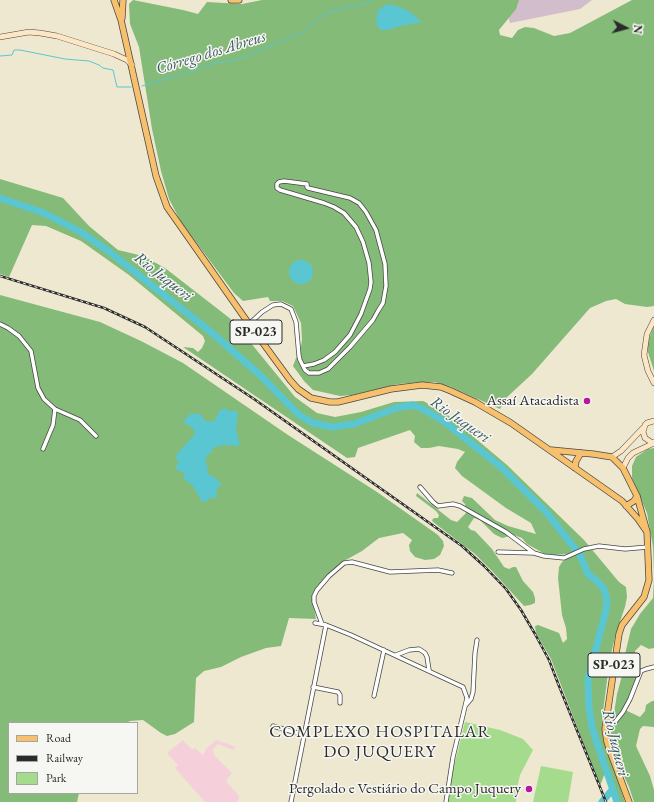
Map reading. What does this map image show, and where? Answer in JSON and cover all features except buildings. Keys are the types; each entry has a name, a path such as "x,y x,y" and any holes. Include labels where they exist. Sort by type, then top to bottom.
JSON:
{"main road":[{"name":"SP-023","path":"114,0 121,20 132,66 156,176 167,207 290,380 311,398 330,402 338,402 407,387 422,385 441,387 475,402 511,423 551,450 626,506 647,532"},
{"name":"SP-023","path":"121,20 123,0"},
{"path":"231,0 239,0"},
{"path":"0,37 29,32 57,36 123,58 132,66"},
{"path":"654,320 647,334 644,356 648,371 654,383"},
{"path":"612,457 621,451 647,423 654,421"},
{"path":"643,428 643,435 645,438 654,443"},
{"path":"623,468 628,458 633,453 654,443"},
{"name":"SP-023","path":"551,450 612,457 623,468 637,496 647,532 649,580 644,597 622,625 619,634 605,729 607,742 629,802"},
{"path":"575,468 576,461 581,453"},
{"path":"626,506 634,501 637,496"}],"street":[{"path":"249,324 262,312 273,305 281,304 288,307 295,318 298,350 303,366 308,372 313,374 323,372 328,369 350,347 373,320 385,294 385,264 382,249 374,225 359,203 350,198 308,188 307,184 281,181 276,186 280,190 324,203 344,213 358,230 369,263 370,289 361,314 350,335 335,352 324,360 303,366"},
{"path":"0,324 14,332 26,344 33,358 38,388 44,399 55,409 80,420 96,436"},
{"path":"43,449 53,425 55,409"},
{"path":"420,487 436,504 440,506 453,504 460,506 506,532 534,553"},
{"path":"498,552 534,553 560,559 584,549 599,546 625,549 648,547"},
{"path":"291,802 324,625 314,602 314,596 317,590 329,576 344,563 352,562 390,572 438,570 452,573"},
{"path":"315,623 324,625 396,655 463,687 467,698 453,757 446,802"},
{"path":"464,707 471,699 473,692 477,640"},
{"path":"396,655 409,650 419,649 425,653 427,657 429,670"},
{"path":"374,696 384,650"},
{"path":"605,729 615,722 623,712 641,671 646,668 654,667"},
{"path":"313,687 338,692 340,695 340,703"},
{"path":"273,726 304,735"}],"shaded area":[{"path":"503,0 592,0 580,9 510,23"},
{"path":"183,740 192,750 195,748 203,755 206,749 216,740 236,747 233,750 218,744 213,749 214,755 232,773 226,781 239,796 239,799 236,802 205,802 175,768 178,765 167,753"}],"green space":[{"path":"133,0 198,14 207,2 242,4 262,0 519,0 516,9 499,30 500,35 512,38 518,30 525,27 534,28 554,36 570,33 632,0 654,0 654,306 647,307 625,304 616,299 606,301 590,308 532,374 506,398 500,409 451,387 435,382 398,384 352,395 340,396 313,390 293,366 300,353 302,340 301,323 293,306 282,301 270,301 268,297 243,301 234,293 181,222 169,199 152,129 139,47 130,24 129,4"},
{"path":"0,179 63,198 89,226 118,250 143,256 165,268 232,320 295,397 317,413 335,417 361,412 394,402 423,401 443,411 507,465 584,540 619,582 626,587 627,597 625,607 616,633 610,658 602,719 603,737 625,802 618,802 607,772 605,773 600,786 551,659 536,633 535,626 538,625 559,633 563,643 567,639 566,628 562,615 558,578 559,567 562,562 570,557 567,554 545,554 527,544 522,538 514,535 502,538 494,534 480,520 474,518 468,527 475,531 492,549 504,567 509,569 516,567 523,581 533,592 535,603 524,606 475,554 433,522 432,520 434,518 438,518 439,515 416,496 417,493 451,520 457,522 466,513 465,504 462,501 464,496 472,498 495,520 508,526 536,534 531,523 506,508 462,476 455,468 457,462 465,452 458,449 439,446 421,448 414,442 415,436 410,430 358,448 355,457 347,458 183,347 193,348 198,352 202,348 205,341 203,336 129,275 81,241 46,226 32,225 9,277 0,274"},
{"path":"0,295 100,322 183,363 288,435 377,492 438,535 443,541 444,546 440,555 434,559 425,560 415,557 410,551 409,545 412,540 403,533 379,538 362,551 344,561 317,586 312,595 316,619 289,618 281,646 266,648 241,657 221,667 204,671 196,678 194,722 175,734 167,736 143,720 128,722 8,722 8,794 79,794 77,802 0,802"},
{"path":"654,326 654,371 647,349 648,341"},
{"path":"654,448 654,574 653,547 647,513 632,478 632,466 636,457 648,449"},
{"path":"654,578 654,648 649,649 641,645 635,651 640,670 633,690 623,709 640,717 645,711 646,705 654,701 654,727 643,726 640,729 636,746 650,776 654,790 654,802 634,802 629,787 615,757 610,739 617,694 623,672 631,629 640,614 653,598"},
{"path":"465,722 500,730 523,739 533,750 520,775 516,802 447,802 452,774"},
{"path":"541,766 573,772 568,802 533,802"}],"water":[{"path":"388,4 400,7 410,12 422,22 388,30 380,30 376,23 378,10"},
{"path":"301,260 309,264 313,272 309,280 301,284 293,280 289,272 293,264"},
{"path":"223,409 236,411 238,413 236,429 240,446 224,445 212,448 213,452 208,454 205,461 208,467 208,473 212,477 216,477 222,485 218,487 216,492 217,496 214,499 210,497 208,501 204,502 201,500 193,486 183,478 185,474 175,468 179,462 176,458 177,454 195,434 193,428 183,422 190,414 201,414 204,420 209,422 214,421 219,411"}],"waterway":[{"name":"Córrego dos Abreus","path":"142,86 211,64 235,60 249,55 303,32 326,13 363,4 372,0"},
{"name":"Córrego dos Abreus","path":"0,56 12,55 14,50 20,50 65,59 89,61 103,68 113,70 117,87 131,87"},
{"name":"Rio Juqueri","path":"0,198 44,213 79,231 107,250 211,332 260,375 299,415 313,423 332,427 354,424 396,408 412,405 423,409 446,423 501,467 547,513 580,555 588,574 604,589 607,600 606,610 588,679 589,707 592,727 617,802"},
{"name":"Rio Juqueri","path":"602,802 612,790"}],"railway":[{"path":"0,276 104,308 145,327 254,399 462,546 506,589 521,610 535,634 549,660 606,802"}],"place":[{"name":"Assaí Atacadista","path":"587,401"},
{"name":"Pergolado e Vestiário do Campo Juquery","path":"529,789"}],"district":[{"name":"COMPLEXO HOSPITALAR DO JUQUERY","path":"380,742"}]}
